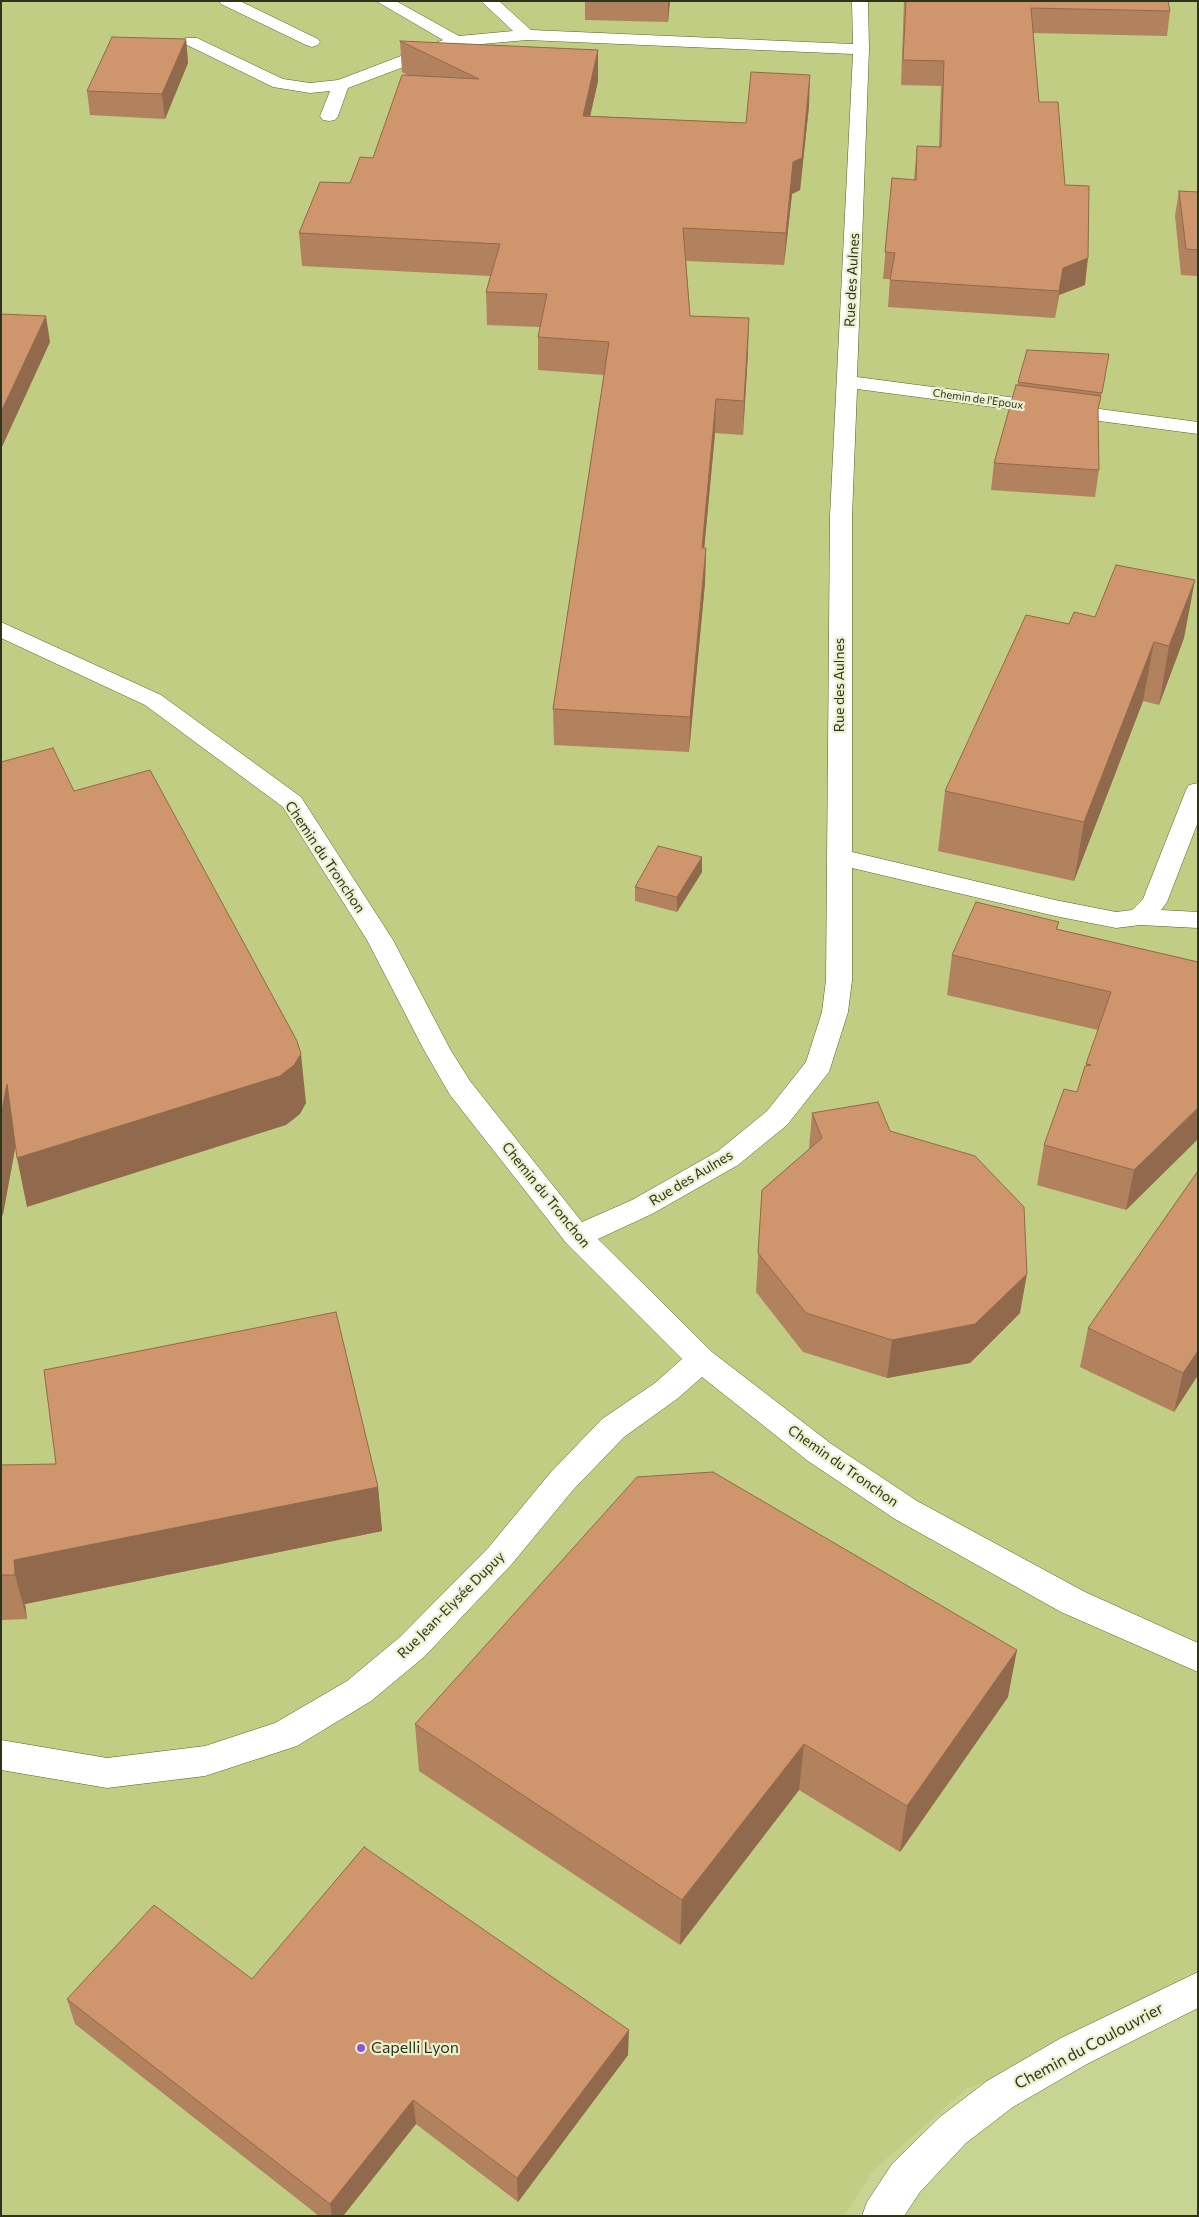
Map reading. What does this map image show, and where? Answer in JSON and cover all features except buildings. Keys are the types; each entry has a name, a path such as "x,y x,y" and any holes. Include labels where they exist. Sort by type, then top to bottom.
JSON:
{"street":[{"path":"227,1 312,42"},
{"path":"384,1 456,41"},
{"path":"489,1 527,35"},
{"name":"Rue des Aulnes","path":"576,1236 642,1207 728,1158 777,1118 819,1065 835,1012 839,980 840,525 861,49 860,1"},
{"path":"191,41 279,83 310,88 341,85 456,41 527,35 861,49"},
{"path":"329,116 341,85"},
{"name":"Chemin de l'Epoux","path":"847,382 1198,428"},
{"name":"Chemin du Tronchon","path":"1,629 153,700 292,802 380,940 437,1050 460,1088 576,1236 701,1360 819,1452 906,1510 1073,1602 1198,1658"},
{"path":"1140,917 1154,902 1198,790"},
{"path":"839,857 1055,908 1116,920 1140,917 1198,920"},
{"name":"Rue Jean-Elysée Dupuy","path":"1,1755 107,1773 206,1761 285,1735 359,1691 412,1647 500,1556 562,1481 614,1428 666,1391 701,1360"},
{"name":"Chemin du Coulouvrier","path":"881,2216 906,2178 954,2130 1000,2094 1074,2051 1198,1989"}],"shaded area":[{"path":"1,1 1198,1 1198,2001 966,2089 873,2171 844,2216 1,2216"}],"place":[{"name":"Capelli Lyon","path":"361,2048"}]}
